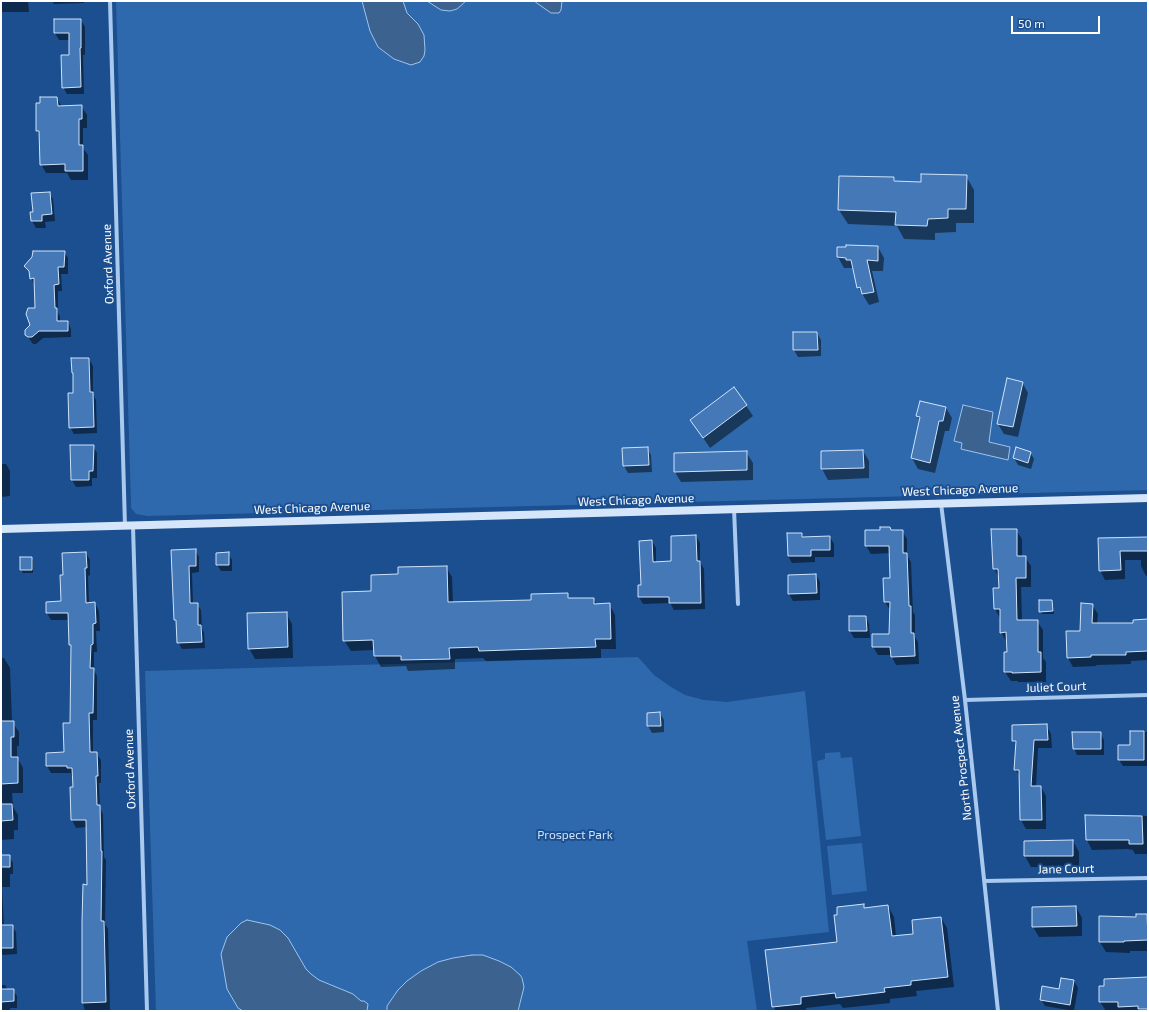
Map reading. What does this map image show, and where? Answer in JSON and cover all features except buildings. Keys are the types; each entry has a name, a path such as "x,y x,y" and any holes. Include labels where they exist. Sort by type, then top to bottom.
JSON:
{"main road":[{"name":"West Chicago Avenue","path":"1,529 1148,498"}],"street":[{"name":"Oxford Avenue","path":"110,1 147,1011"},
{"name":"North Prospect Avenue","path":"941,503 965,700 998,1011"},
{"path":"734,509 738,604"},
{"name":"Juliet Court","path":"965,700 1148,695"},
{"name":"Jane Court","path":"984,881 1148,878"}],"green space":[{"path":"116,1 1148,1 1148,490 147,516 136,514 131,508"},
{"name":"Prospect Park","path":"638,657 654,675 671,687 685,695 704,700 727,702 805,691 829,932 747,941 757,1011 156,1011 145,671"},
{"path":"840,752 841,758 852,757 861,836 826,840 817,761 825,759 825,753"},
{"path":"862,843 867,891 832,895 827,846"}],"shaded area":[{"path":"362,1 403,1 407,13 418,24 424,35 425,50 424,56 420,62 411,65 394,59 378,47 370,31"},
{"path":"427,1 466,1 457,9 450,11 441,10"},
{"path":"534,1 562,1 561,10 559,13 551,13"},
{"path":"963,405 993,412 989,442 1010,447 1008,460 961,449 962,443 954,441"},
{"path":"247,920 270,925 280,930 288,938 306,969 311,974 319,980 353,994 361,1001 364,1001 368,1004 367,1011 243,1011 238,1008 227,989 221,954 227,937 241,923"},
{"path":"472,955 483,955 499,961 511,967 520,975 524,987 518,1011 387,1011 387,1006 398,990 407,981 421,971 438,962"}]}
